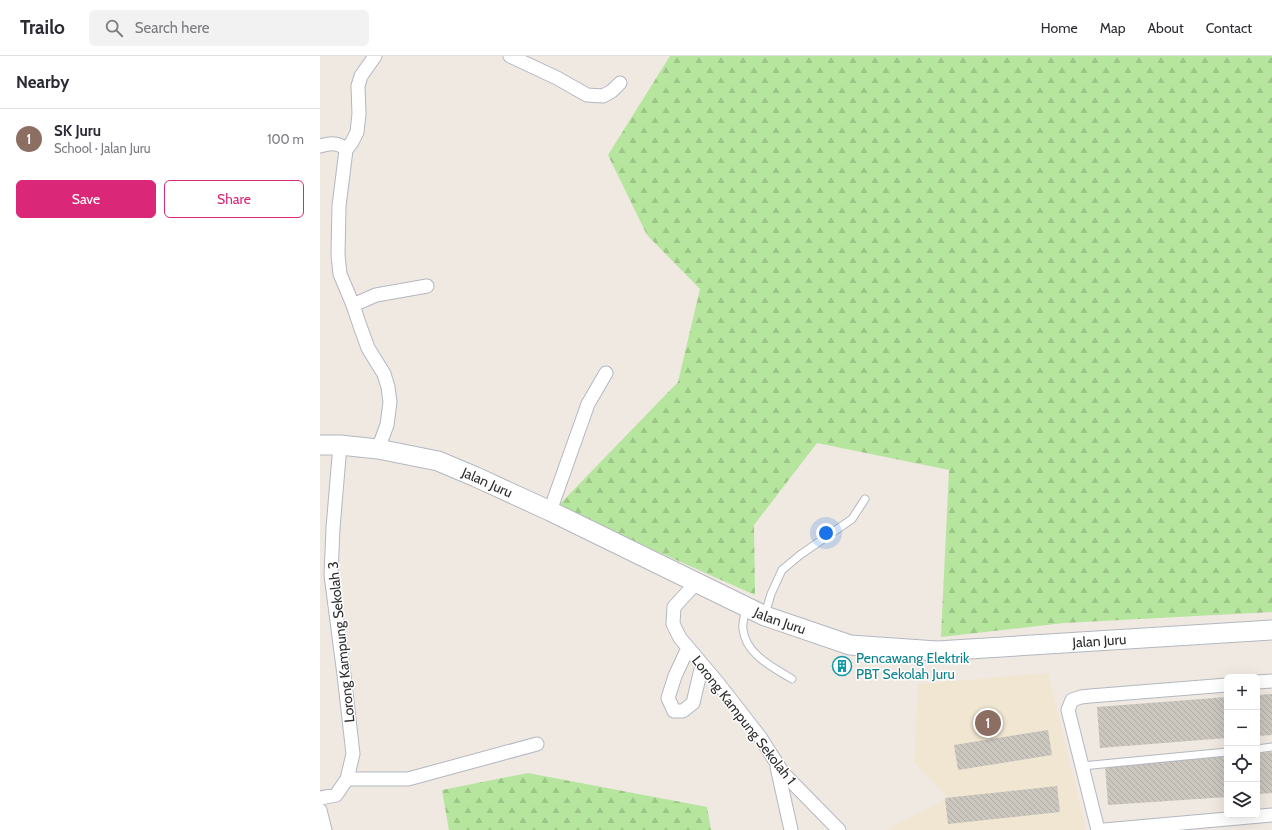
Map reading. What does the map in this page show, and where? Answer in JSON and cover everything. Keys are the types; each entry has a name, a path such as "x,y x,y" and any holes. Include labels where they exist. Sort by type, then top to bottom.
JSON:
{"street":[{"path":"375,56 361,76 358,86 358,132 346,150 339,206 338,255 340,274 368,348 384,374 388,387 390,402 387,425 378,449"},
{"path":"510,56 557,78 587,95 603,96 612,91 620,83"},
{"path":"320,146 335,144 342,146 346,150"},
{"path":"353,305 376,295 427,286"},
{"path":"550,511 588,404 606,373"},
{"name":"Jalan Juru","path":"320,445 340,445 378,449 438,461 550,511 746,608 850,645 937,651 1272,630"},
{"name":"Lorong Kampung Sekolah 3","path":"320,798 336,795 347,779 353,754 331,576 333,528 340,445"},
{"name":"Lorong Kampung Sekolah 1","path":"696,583 674,607 673,624 680,638 760,737 783,773 839,830"},
{"path":"688,648 675,676 668,698 674,711 683,711 693,703 702,665"},
{"path":"1260,682 1272,681"},
{"path":"1098,830 1068,710 1072,700 1081,697 1224,685"},
{"path":"347,779 408,779 537,744"},
{"path":"776,762 791,830"},
{"path":"320,810 325,830"},
{"path":"1104,830 1272,815"}],"lane":[{"path":"765,616 771,594 782,570 800,555 852,519 865,499"},
{"path":"746,608 742,629 745,639 757,657 792,679"},
{"path":"1260,749 1272,748"},
{"path":"1082,766 1224,752"}],"shaded area":[{"path":"1048,673 1086,830 886,830 948,798 914,762 918,684"}],"green space":[{"path":"670,56 1272,56 1272,612 1064,623 941,637 949,470 817,443 754,525 755,595 557,507 678,382 700,289 647,235 608,155"},
{"path":"528,773 707,807 711,830 449,830 442,790"}],"building":[{"name":"Pencawang Elektrik PBT Sekolah Juru","path":"836,660 850,662 848,673 834,669"},
{"path":"1272,694 1272,735 1260,736 1260,695"},
{"path":"1224,697 1224,738 1100,748 1097,707"},
{"path":"1048,730 1052,755 958,770 954,745"},
{"path":"1272,752 1272,793 1260,794 1260,753"},
{"path":"1224,756 1224,797 1108,805 1105,765"},
{"path":"1057,786 1060,812 948,824 945,798"}],"place":[{"name":"Pencawang Elektrik PBT Sekolah Juru","path":"842,666"},
{"name":"SK Juru","path":"988,723"}]}
